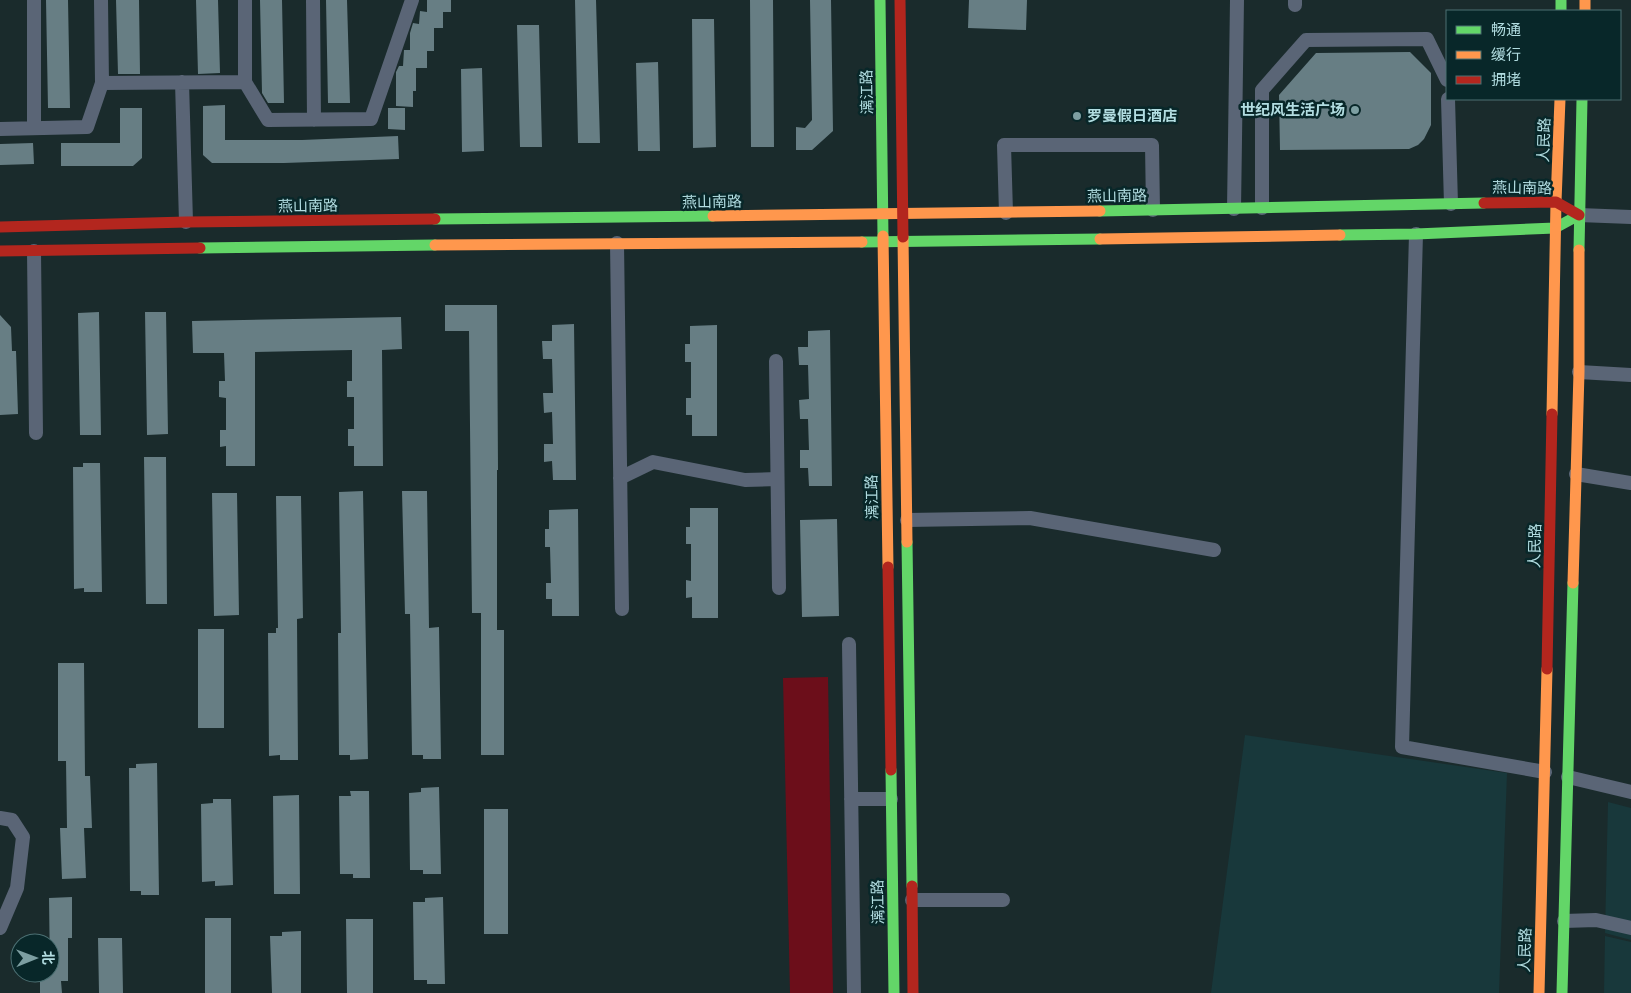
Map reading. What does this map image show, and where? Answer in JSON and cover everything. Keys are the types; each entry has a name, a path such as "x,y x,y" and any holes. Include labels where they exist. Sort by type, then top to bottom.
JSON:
{"main road":[{"name":"漓江路","path":"880,0 894,993"},
{"path":"900,0 913,993"},
{"name":"人民路","path":"1539,993 1555,228 1560,100"},
{"path":"1562,993 1579,372 1579,215 1582,100"},
{"name":"燕山南路","path":"1169,224 1234,209 1262,208 1556,202 1579,215"},
{"name":"燕山南路","path":"0,251 34,251 186,235 617,231 904,214 1154,210 1169,224"},
{"name":"燕山南路","path":"0,226 186,235 617,231 883,242 1169,224 1416,234 1555,228 1579,215"}],"street":[{"path":"34,0 34,128"},
{"path":"0,129 87,127 102,83 101,0"},
{"path":"245,0 245,82 268,120 371,119 412,0"},
{"path":"313,0 314,120"},
{"path":"1234,209 1237,0"},
{"path":"1262,208 1262,90 1306,40 1427,39 1446,78"},
{"path":"182,82 186,235"},
{"path":"102,83 245,82"},
{"path":"1448,100 1451,204"},
{"path":"1006,213 1004,145 1152,144 1154,210"},
{"path":"1579,215 1631,217"},
{"path":"617,231 622,609"},
{"path":"1416,234 1402,747 1545,772"},
{"path":"34,251 36,433"},
{"path":"776,361 779,588"},
{"path":"1579,372 1631,374"},
{"path":"620,478 652,462 745,480 777,478"},
{"path":"1576,474 1631,483"},
{"path":"907,520 1030,518 1214,550"},
{"path":"849,644 854,993"},
{"path":"1568,777 1631,792"},
{"path":"851,800 891,798"},
{"path":"0,818 12,820 23,837 17,888 0,928"},
{"path":"912,900 1004,900"},
{"path":"1564,921 1596,920 1631,928"}],"shaded area":[{"path":"828,677 833,993 790,993 783,678"},
{"path":"1245,735 1507,773 1499,993 1211,993"},
{"path":"1608,802 1631,808 1631,940 1605,933"},
{"path":"1605,936 1631,942 1631,993 1604,993"}],"building":[{"path":"46,0 68,0 70,108 48,108"},
{"path":"116,0 139,0 140,74 118,74"},
{"path":"196,0 218,0 220,73 198,74"},
{"path":"260,0 282,0 284,103 268,103 262,93"},
{"path":"326,0 347,0 350,103 328,103"},
{"path":"427,0 451,0 451,12 443,12 443,28 434,28 434,51 427,51 427,68 416,68 416,91 413,91 413,107 396,106 396,72 399,66 403,66 404,50 410,50 410,33 413,23 419,24 420,11 427,12"},
{"path":"575,0 596,0 600,143 578,143"},
{"path":"750,0 773,0 774,147 751,147"},
{"path":"810,0 831,0 833,131 812,150 796,150 796,127 805,128 812,120"},
{"path":"969,0 1027,0 1026,30 968,28"},
{"path":"692,19 714,19 716,147 693,148"},
{"path":"517,25 539,25 542,147 520,147"},
{"name":"世纪风生活广场","path":"1410,52 1431,73 1431,125 1424,139 1418,145 1409,149 1280,150 1279,95 1316,53"},
{"path":"658,62 660,151 638,151 636,63"},
{"path":"482,68 484,151 462,152 461,69"},
{"path":"225,105 225,140 302,140 398,136 399,159 284,163 212,163 203,155 203,106"},
{"path":"120,108 142,108 142,158 133,166 61,166 61,143 120,143"},
{"path":"388,108 405,108 405,130 388,129"},
{"path":"33,143 34,164 0,165 0,144"},
{"path":"445,305 497,305 497,630 504,630 504,755 481,755 481,613 472,613 469,331 445,331"},
{"path":"99,312 101,435 80,435 78,313"},
{"path":"145,312 166,312 168,434 147,435"},
{"path":"0,315 11,327 12,351 16,351 18,414 0,415"},
{"path":"401,317 402,349 382,350 383,466 354,466 354,446 348,446 348,429 354,429 354,397 347,397 347,381 352,381 352,350 255,352 255,466 226,466 226,446 220,447 220,430 226,430 226,398 219,397 219,381 225,381 224,353 193,353 192,321"},
{"path":"574,324 576,480 553,480 552,461 544,462 544,444 553,444 552,412 544,413 543,393 553,393 552,359 543,359 542,341 552,341 552,325"},
{"path":"717,325 717,436 692,436 692,415 686,415 686,398 691,398 691,362 685,362 685,344 690,344 690,326"},
{"path":"830,330 832,486 809,486 808,468 800,468 800,450 809,450 808,419 800,419 799,400 809,399 808,365 799,365 798,347 808,347 808,331"},
{"path":"144,457 166,457 167,604 146,604"},
{"path":"83,463 100,463 102,592 84,592 84,588 74,589 73,467 83,467"},
{"path":"363,491 368,759 350,760 350,755 339,755 338,633 341,633 339,492"},
{"path":"402,491 427,491 429,628 439,627 441,759 423,759 423,755 412,755 410,614 405,614"},
{"path":"212,493 237,493 239,615 214,616"},
{"path":"276,496 301,496 303,618 297,619 298,760 280,760 280,755 269,756 268,633 276,633 276,628 278,628"},
{"path":"690,508 718,508 718,618 692,618 692,597 686,598 686,580 691,581 691,544 686,544 686,527 690,527"},
{"path":"578,509 579,616 552,616 552,599 546,599 546,583 551,583 550,547 545,547 545,529 549,529 549,510"},
{"path":"837,519 839,616 802,617 800,520"},
{"path":"198,629 224,629 224,728 198,728"},
{"path":"58,663 84,663 85,776 90,776 92,828 84,828 86,878 62,879 60,828 67,828 66,761 58,761"},
{"path":"157,763 159,895 141,895 141,891 130,891 129,768 136,768 136,764"},
{"path":"439,787 441,874 423,874 423,870 410,870 409,793 421,792 421,788"},
{"path":"350,791 369,791 370,878 353,878 353,874 340,874 339,796 351,796"},
{"path":"299,795 300,894 274,894 273,796"},
{"path":"213,799 231,799 233,885 215,886 215,881 202,882 201,804 213,803"},
{"path":"484,809 508,809 508,934 484,934"},
{"path":"72,897 72,938 68,938 68,981 61,981 62,993 40,993 40,983 60,983 60,933 49,933 49,898"},
{"path":"443,897 445,984 427,984 427,980 414,980 413,902 425,902 425,898"},
{"path":"205,918 231,918 231,993 205,993"},
{"path":"346,919 373,919 373,993 347,993"},
{"path":"301,931 301,993 272,993 270,936 282,936 282,932"},
{"path":"98,938 122,938 123,993 99,993"}],"traffic: fast":[{"path":"880,0 883,236"},
{"path":"1561,0 1561,10"},
{"path":"1579,250 1582,100"},
{"path":"1100,211 1484,203"},
{"path":"1340,235 1555,228 1579,215"},
{"path":"435,219 713,216"},
{"path":"862,242 1100,239"},
{"path":"200,248 435,245"},
{"path":"907,542 912,886"},
{"path":"1562,993 1573,583"},
{"path":"891,770 894,993"}],"traffic: slow":[{"path":"1585,0 1585,10"},
{"path":"1552,414 1560,100"},
{"path":"713,216 1100,211"},
{"path":"1100,239 1340,235"},
{"path":"883,236 888,567"},
{"path":"903,237 907,542"},
{"path":"435,245 862,242"},
{"path":"1573,583 1579,372 1579,250"},
{"path":"1539,993 1547,669"}],"traffic: jam":[{"path":"900,0 903,237"},
{"path":"1484,203 1556,202 1579,215"},
{"path":"0,227 186,222 435,219"},
{"path":"0,251 200,248"},
{"path":"1547,669 1552,414"},
{"path":"888,567 891,770"},
{"path":"912,886 913,993"}],"place":[{"name":"世纪风生活广场","path":"1355,110"},
{"name":"罗曼假日酒店","path":"1077,116"}]}
